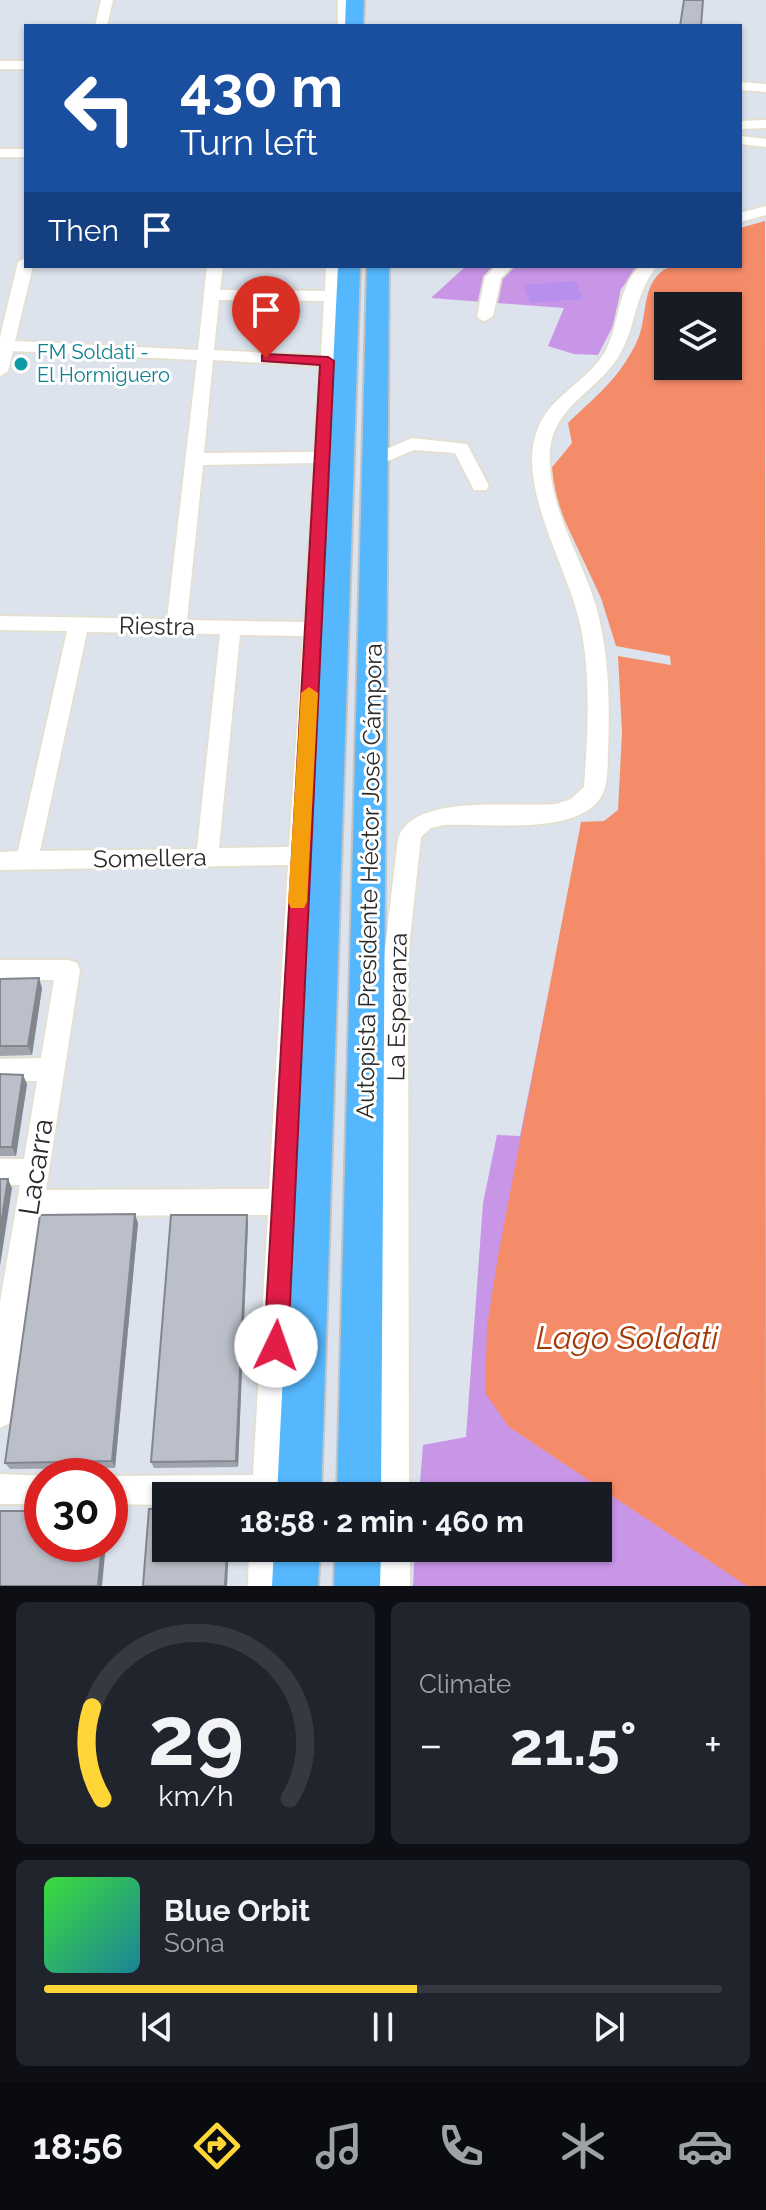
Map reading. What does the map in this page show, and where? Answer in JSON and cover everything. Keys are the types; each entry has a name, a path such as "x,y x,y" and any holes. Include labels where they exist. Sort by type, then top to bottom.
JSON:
{"highway":[{"path":"354,24 355,0"},
{"name":"Autopista Presidente Héctor José Cámpora","path":"354,280 376,460 359,1482"},
{"name":"Autopista Presidente Héctor José Cámpora","path":"279,1482 354,280"},
{"path":"295,1586 296,1562"},
{"path":"357,1586 358,1562"}],"street":[{"path":"101,24 107,0"},
{"path":"344,0 344,24"},
{"path":"0,65 24,65"},
{"path":"742,86 766,88"},
{"path":"742,125 766,124"},
{"path":"742,140 765,143 766,159"},
{"path":"0,153 24,153"},
{"path":"742,207 766,210"},
{"path":"742,217 766,210"},
{"path":"0,371 3,345 25,268"},
{"path":"176,627 215,268"},
{"path":"485,316 493,277 503,268"},
{"name":"La Esperanza","path":"394,1482 396,956 399,911 412,833 423,822 441,815 535,816 572,808 590,799 595,790 595,657 586,607 554,518 544,472 542,441 551,418 595,375 615,349 635,281 647,268"},
{"path":"212,295 354,280 328,361 284,1202 278,1482"},
{"path":"3,345 328,361"},
{"path":"376,460 412,444 461,448 480,486"},
{"path":"194,459 323,457"},
{"name":"Riestra","path":"0,623 313,629"},
{"path":"27,861 78,625"},
{"path":"207,857 231,628"},
{"name":"Somellera","path":"0,861 300,856"},
{"name":"Lacarra","path":"0,970 68,970 36,1172 8,1295 0,1413"},
{"path":"0,1070 51,1069"},
{"path":"0,1172 36,1172"},
{"path":"30,1203 284,1202"},
{"path":"0,1489 24,1489"},
{"path":"128,1490 152,1490"},
{"path":"264,1586 265,1562"},
{"path":"394,1562 394,1586"}],"shaded area":[{"path":"464,268 637,268 621,289 613,326 598,355 574,354 548,346 564,308 431,298"},
{"path":"576,281 583,299 530,303 523,285"},
{"path":"547,1000 766,1586 413,1586 414,1562 612,1562 612,1482 420,1482 423,1445 466,1437 483,1203 497,1135 520,1136"}],"water":[{"name":"Lago Soldati","path":"765,221 766,1586 747,1586 612,1496 612,1482 591,1482 509,1427 485,1393 487,1327 498,1256 581,822 604,821 618,810 622,733 618,656 671,665 670,656 616,646 601,598 556,502 549,471 572,443 568,423 608,385 631,352 641,330 646,300 653,282 667,268 742,268 742,227"}],"building":[{"path":"684,0 703,0 701,24 680,24"},
{"path":"39,978 28,1046 0,1046 0,979"},
{"path":"0,1074 23,1075 12,1147 0,1147"},
{"path":"0,1179 8,1179 0,1231"},
{"path":"135,1214 112,1458 24,1458 24,1463 5,1463 40,1215"},
{"path":"171,1215 247,1215 236,1461 151,1462"},
{"path":"149,1509 152,1509 152,1562 226,1562 225,1586 143,1586"},
{"path":"0,1511 24,1511 24,1562 100,1562 98,1586 0,1586"}],"slow traffic":[{"path":"297,902 309,693"}],"place":[{"name":"FM Soldati - El Hormiguero","path":"21,364"}],"route":[{"path":"266,358 328,361 276,1346"}]}
